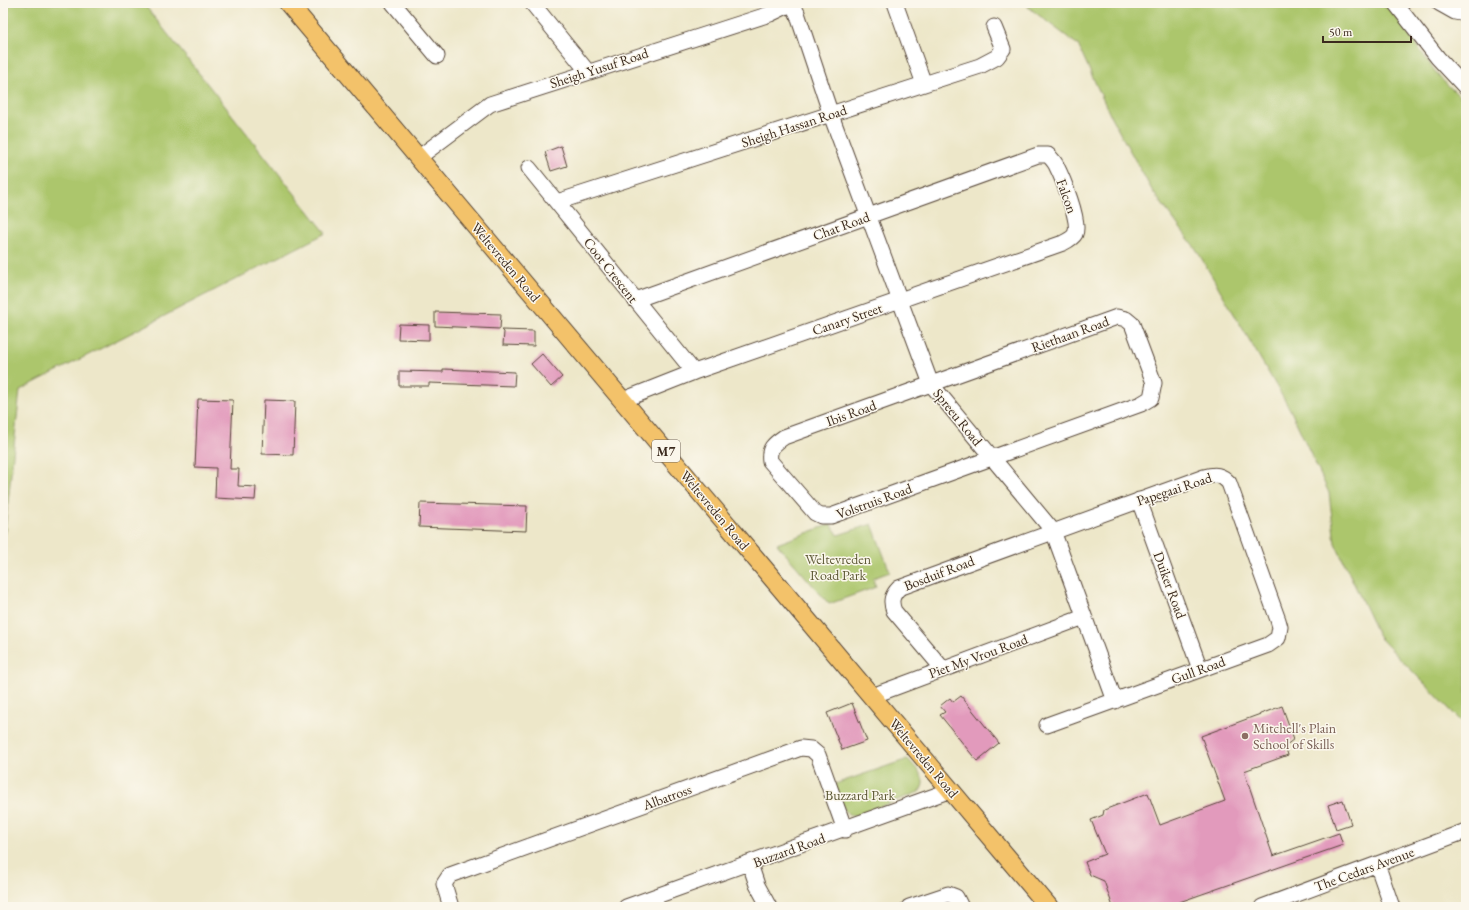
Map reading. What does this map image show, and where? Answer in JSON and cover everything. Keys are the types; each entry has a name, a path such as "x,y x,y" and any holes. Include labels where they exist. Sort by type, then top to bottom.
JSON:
{"main road":[{"name":"Weltevreden Road","path":"288,3 1049,907"}],"street":[{"path":"393,3 437,56"},
{"path":"532,3 588,72"},
{"path":"895,3 924,84"},
{"path":"1395,3 1438,58 1466,88"},
{"path":"1439,3 1455,12 1466,14"},
{"name":"Sheigh Yusuf Road","path":"418,158 490,104 770,14 792,4"},
{"name":"Spreeu Road","path":"792,4 797,13 831,115 931,384 1053,531 1115,701"},
{"name":"Sheigh Hassan Road","path":"557,202 980,66 997,57 1003,46 994,27"},
{"name":"Chat Road","path":"634,300 1038,156 1048,155"},
{"name":"Falcon","path":"1048,155 1055,163 1075,216 1077,227 1076,233 1072,238"},
{"name":"Coot Crescent","path":"529,168 634,300 694,372"},
{"name":"Canary Street","path":"623,400 694,372 1063,243 1072,238"},
{"name":"Riethaan Road","path":"931,384 1117,317 1126,319 1132,324 1154,383 1151,398 1141,404 992,459"},
{"name":"Ibis Road","path":"773,444 784,437 931,384"},
{"name":"Volstruis Road","path":"773,444 769,454 770,461 814,513 826,517 992,459"},
{"name":"Papegaai Road","path":"1053,531 1204,477 1219,475 1229,482 1278,620 1280,627 1278,638"},
{"name":"Duiker Road","path":"1139,500 1200,669"},
{"name":"Bosduif Road","path":"943,669 894,611 892,606 894,593 899,588 907,584 1053,531"},
{"name":"Piet My Vrou Road","path":"872,696 1084,617"},
{"name":"Gull Road","path":"1047,725 1268,645 1278,638"},
{"name":"Albatross","path":"451,907 444,884 450,875 804,748 811,749 818,755 845,830"},
{"name":"Buzzard Road","path":"626,907 845,830 951,790"},
{"name":"The Cedars Avenue","path":"1262,907 1466,831"},
{"path":"750,864 757,884 768,907"},
{"path":"1377,864 1392,907"},
{"path":"909,907 948,894 956,897 961,907"}],"green space":[{"path":"3,3 143,3 326,233 20,390 3,549"},
{"path":"1027,3 1386,3 1440,78 1466,102 1466,726 1379,637 1335,543 1329,493 1291,411 1196,249 1153,192 1111,117 1078,45 1028,7"},
{"name":"Weltevreden Road Park","path":"831,524 838,535 872,524 890,572 873,578 876,587 829,604 777,544"},
{"name":"Buzzard Park","path":"908,759 921,774 923,783 919,792 855,816 847,813 844,809 835,784"}],"building":[{"path":"561,146 567,166 551,171 545,152"},
{"path":"435,312 501,314 500,329 435,326"},
{"path":"399,324 429,325 429,340 398,339"},
{"path":"502,330 534,331 534,346 503,345 504,332"},
{"path":"542,354 562,377 551,387 531,364"},
{"path":"443,369 515,372 514,386 429,383 429,386 399,386 399,371 443,372"},
{"path":"198,399 233,400 230,469 239,469 238,486 256,487 255,500 215,498 216,468 195,467"},
{"path":"264,400 295,401 293,455 262,454"},
{"path":"420,503 527,506 526,531 419,527"},
{"path":"961,696 999,743 977,761 940,715 945,712 940,706 950,698 953,702"},
{"path":"852,703 867,741 842,750 827,713"},
{"path":"1282,706 1294,739 1285,746 1288,755 1244,771 1273,856 1339,833 1343,845 1165,907 1113,907 1104,881 1090,875 1085,862 1105,854 1091,820 1103,815 1104,810 1148,793 1160,825 1225,801 1201,736"},
{"path":"1343,800 1351,824 1336,829 1328,805"}],"place":[{"name":"Mitchell's Plain School of Skills","path":"1245,736"}]}
